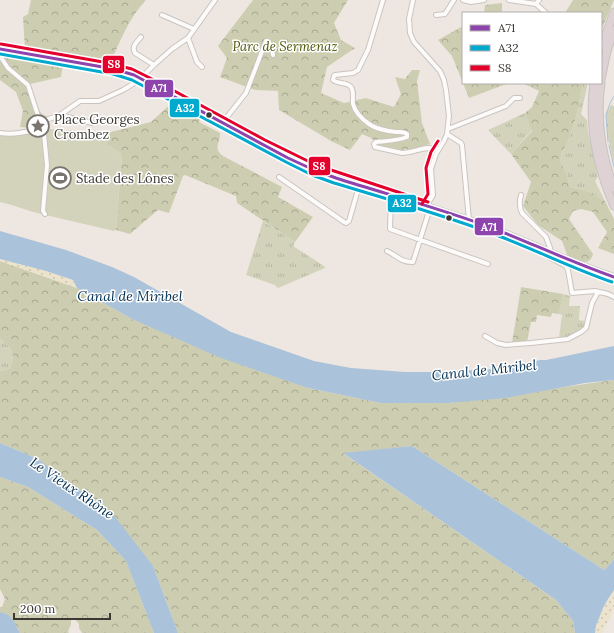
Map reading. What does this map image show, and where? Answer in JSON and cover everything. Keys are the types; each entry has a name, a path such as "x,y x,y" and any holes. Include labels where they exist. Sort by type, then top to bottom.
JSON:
{"highway":[{"path":"602,45 614,12"},
{"path":"602,74 614,30"},
{"path":"594,84 592,120 596,150 602,175 614,206"},
{"path":"601,84 599,108 600,134 606,163 614,188"}],"main road":[{"path":"0,49 114,69 140,78 314,170 359,186 469,220 583,267 612,276"}],"street":[{"path":"29,131 40,121 60,115 80,101 98,101 133,84 172,49 188,38 215,0"},
{"path":"384,0 368,50 358,70 353,73 336,75 334,76 333,80 351,86 353,91 353,103 356,110 366,122 377,128 396,132 406,132 408,134 408,136 404,139 376,142 374,144 375,147 406,153 429,147 438,149"},
{"path":"387,251 403,261 414,261 428,208 433,195 431,169 438,149 444,141 448,129 449,116 444,80 440,71 414,42 410,33 409,19 413,0"},
{"path":"436,15 445,14 454,0"},
{"path":"463,0 471,2 484,0"},
{"path":"509,0 538,2 545,12"},
{"path":"162,15 194,29"},
{"path":"141,37 134,46 135,53 154,65"},
{"path":"188,38 197,62 202,67"},
{"path":"223,122 246,93 266,41 269,42 273,55"},
{"path":"0,56 8,68 28,85 44,135 47,165 44,214"},
{"path":"448,129 506,106 514,98 520,98"},
{"path":"60,115 92,123"},
{"path":"0,133 13,134 29,131 40,132 44,135"},
{"path":"447,134 462,145 469,220"},
{"path":"279,177 346,223 349,221 359,186"},
{"path":"521,195 519,202 520,210 546,237 550,248 548,252 550,258 566,266 572,293 598,292 614,297"},
{"path":"391,196 390,230 488,264"},
{"path":"486,336 501,344 510,345 563,339 574,336 586,328 592,303 598,292"}],"green space":[{"path":"31,0 146,0 135,14 121,38 110,64 27,51 25,49 23,17 28,14"},
{"name":"Parc de Sermenaz","path":"253,0 348,0 334,23 341,40 355,48 327,67 321,93 344,103 366,98 394,107 401,94 395,77 405,79 412,70 420,70 417,81 422,123 430,144 412,149 400,150 379,145 371,138 362,134 350,150 331,141 279,110 278,91 255,90 220,77 227,58 218,46"},
{"path":"573,0 614,0 602,29 602,12 566,12"},
{"path":"502,3 502,12 484,12 485,5"},
{"path":"462,27 462,81 452,56 438,40"},
{"path":"6,53 63,64 61,77 30,84 39,110 43,115 50,117 35,120 30,128 20,127 23,111 16,92 0,80 0,58 3,58"},
{"path":"463,84 506,84 469,98"},
{"path":"524,84 583,84 576,117 567,144 562,151 560,161 566,173 570,187 590,192 605,201 614,219 614,254 598,248 607,232 593,212 581,209 573,211 569,219 593,254 589,261 583,262 568,257 562,241 538,225 523,206 531,182 511,154 532,131 525,113 532,107 539,91"},
{"path":"583,84 588,84 581,114 587,120 598,177 595,181 605,201 590,192 570,187 566,173 560,161 562,151 567,144 576,117"},
{"path":"174,101 202,116 199,122 220,133 217,148 223,156 282,187 278,197 313,217 295,242 237,203 236,196 185,175 183,176 169,213 158,210 130,234 116,230 122,154 107,145 107,133 151,122"},
{"path":"611,105 614,106 614,163 608,138 606,113"},
{"path":"525,113 532,130 511,154 488,130"},
{"name":"Stade des Lônes","path":"48,129 107,133 107,145 122,154 116,230 114,231 33,212 0,202 0,134 14,135"},
{"path":"263,221 295,242 293,246 325,268 278,288 275,285 246,275"},
{"path":"0,261 77,288 132,319 308,388 381,403 448,403 614,380 614,559 604,570 412,446 344,454 556,600 573,621 575,633 178,633 153,566 38,459 0,443 0,371 10,368 13,355 10,348 0,339"},
{"path":"521,287 563,294 559,314 552,313 551,317 537,315 536,322 531,322 527,342 512,343"},
{"path":"563,294 570,296 569,306 580,306 579,320 585,321 586,325 574,334 559,338 562,315 559,314"},
{"path":"0,339 12,351 13,359 10,368 0,371"},
{"path":"0,477 28,487 97,530 126,561 154,633 82,633 79,628 79,624 74,618 71,620 69,633 20,633 8,615 0,612 0,607 2,607 5,599 0,589"}],"sand":[{"path":"0,259 73,280 77,288 0,261"},
{"path":"614,590 614,609 602,633 595,633 602,611"}],"water":[{"name":"Canal de Miribel","path":"0,231 66,250 112,267 134,277 231,332 314,361 351,368 405,372 495,369 614,346 614,380 585,383 506,398 448,403 381,403 308,388 221,358 132,319 77,288 73,280 0,259"},
{"name":"Le Vieux Rhône","path":"0,443 38,459 116,518 153,566 178,633 154,633 126,561 97,530 28,487 0,477"},
{"path":"412,446 604,570 614,559 614,590 603,608 595,633 575,633 573,621 556,600 343,453"},
{"path":"0,612 10,617 20,633 0,633"}],"waterway":[{"path":"608,142 606,115 614,96"},
{"path":"609,145 614,167"}],"transit line":[{"name":"S8","path":"1,44 103,62 132,69 265,140 316,165 428,202"},
{"name":"A71","path":"0,49 114,69 134,75 288,158 314,170 495,229 614,277"},
{"name":"A32","path":"0,54 113,74 132,80 312,175 472,226 612,282"},
{"name":"S8","path":"422,204 428,194 426,168 431,152 438,141"}],"place":[{"name":"Place Georges Crombez","path":"38,126"},
{"name":"Stade des Lônes","path":"60,178"}]}
